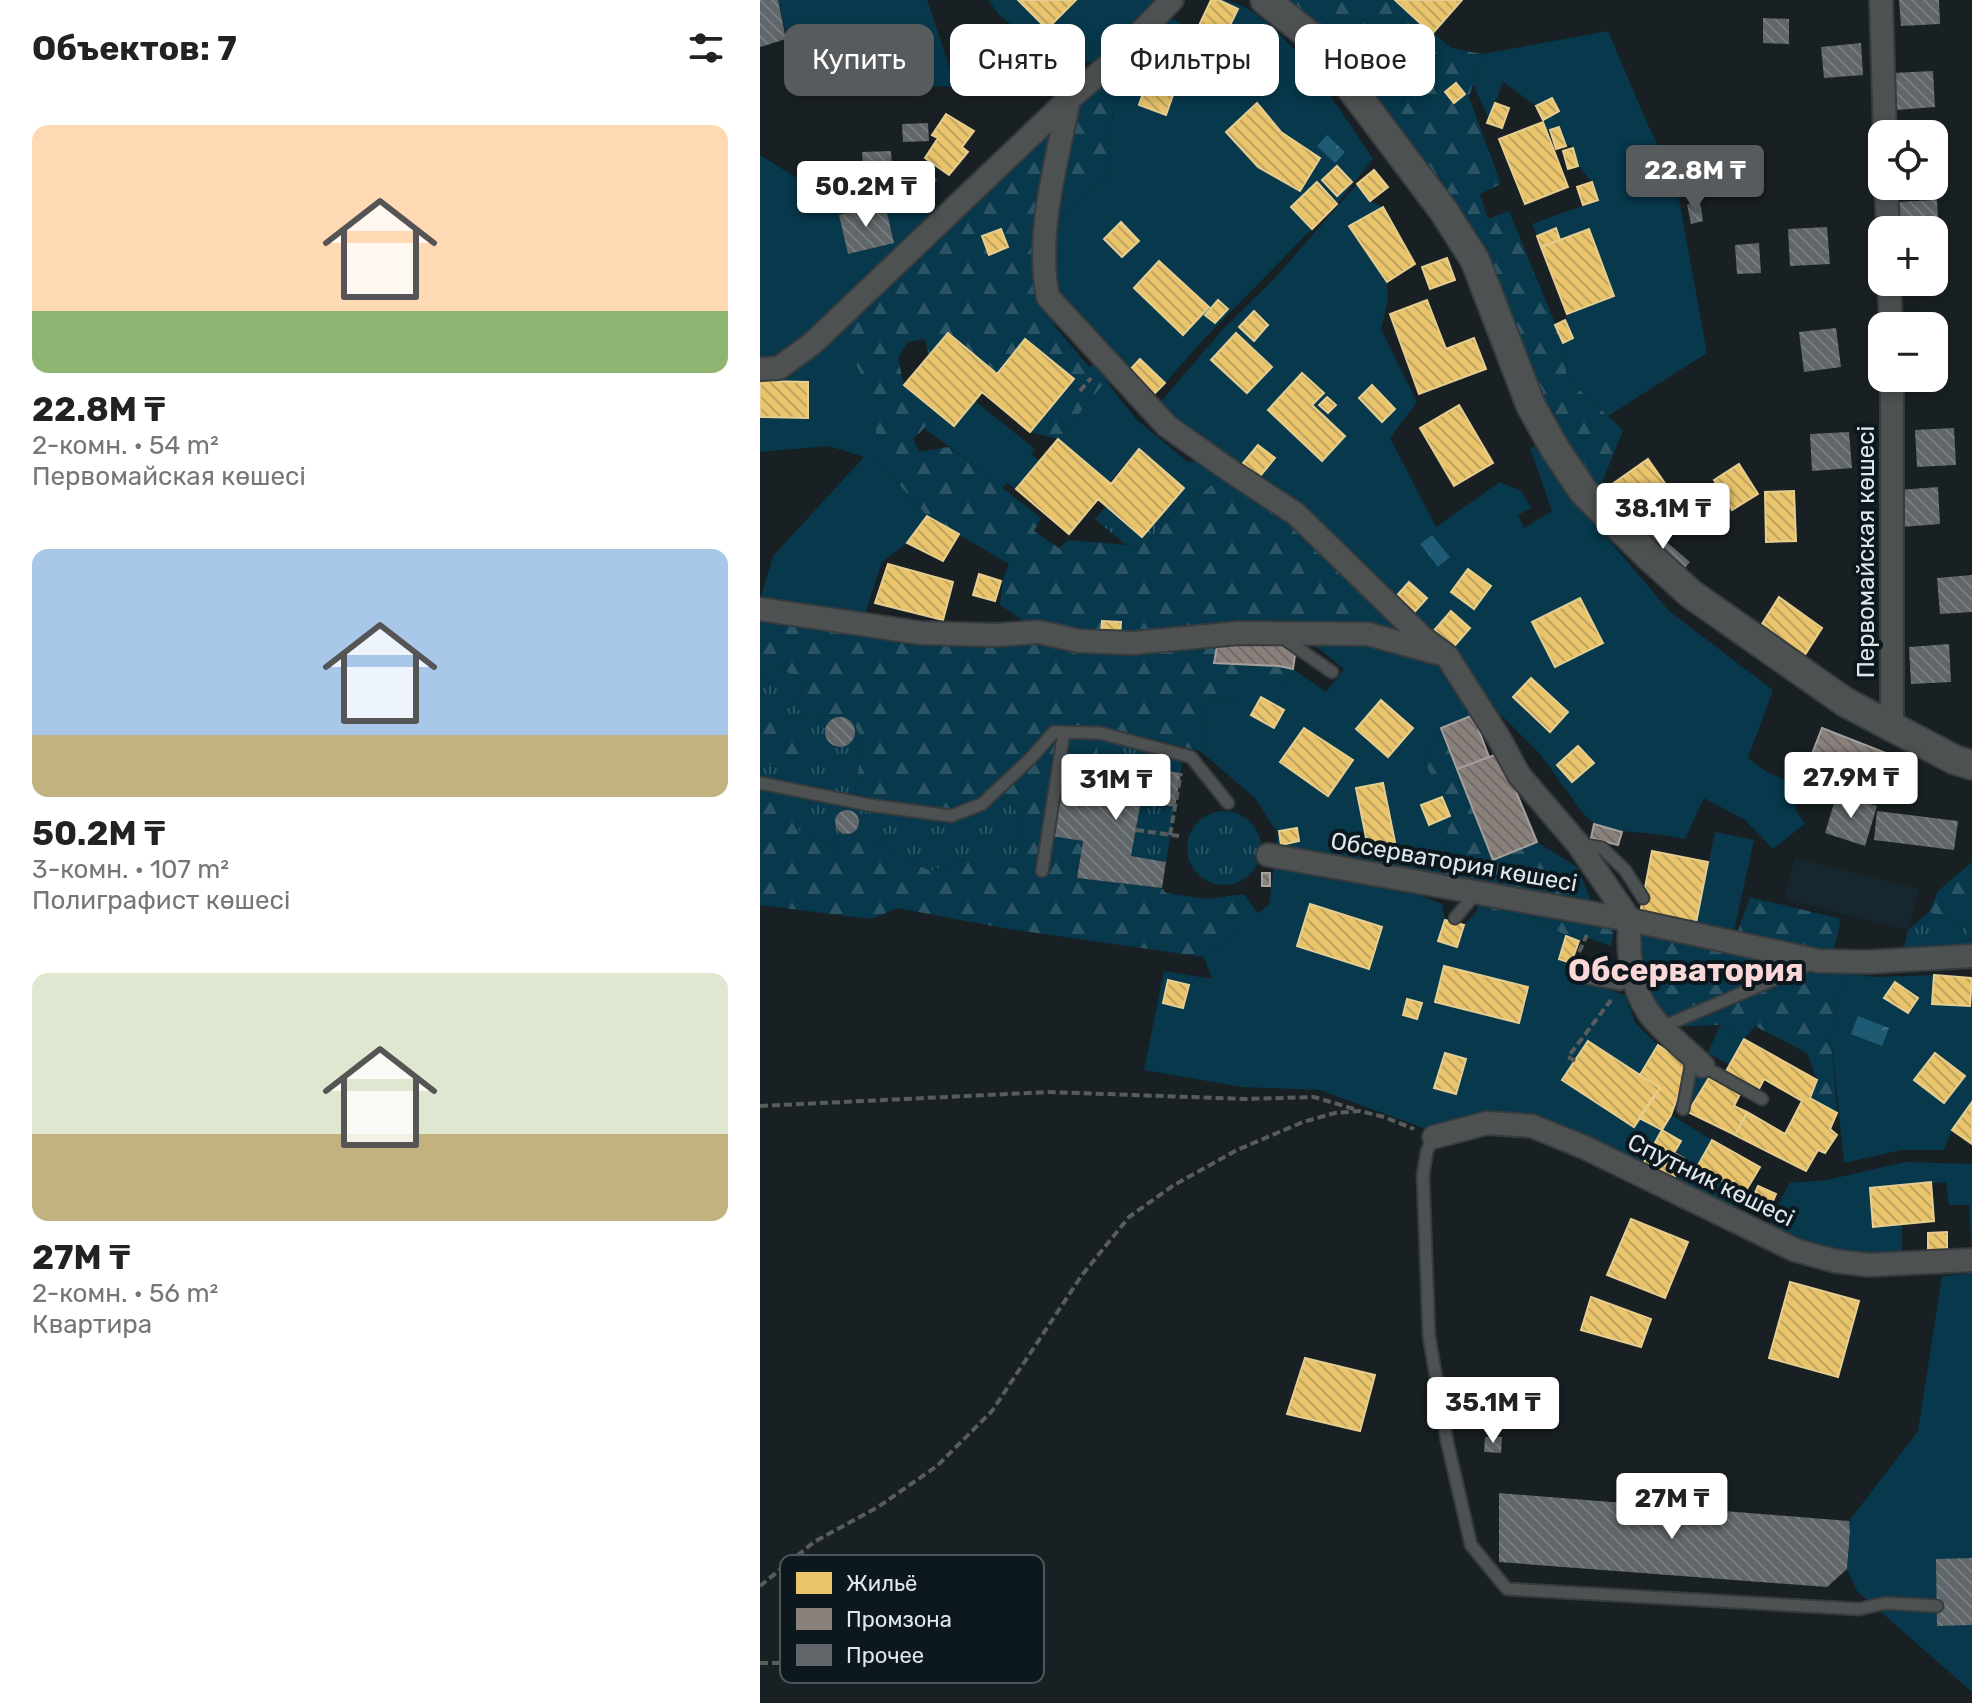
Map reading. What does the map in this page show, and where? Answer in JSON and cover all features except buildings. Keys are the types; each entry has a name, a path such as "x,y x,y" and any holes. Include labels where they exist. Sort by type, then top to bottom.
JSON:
{"street":[{"path":"760,369 779,368 813,343 1069,99 1109,65 1172,0"},
{"path":"1265,0 1315,40 1443,210 1475,260 1531,406 1583,491 1691,594 1845,702 1955,760 1972,765"},
{"path":"1881,0 1885,120"},
{"name":"Обсерватория көшесі","path":"1069,99 1047,211 1044,260 1048,297 1167,426 1296,514 1423,638 1447,656 1519,775 1578,844 1630,920"},
{"name":"Первомайская көшесі","path":"1892,392 1892,727"},
{"path":"760,609 921,633 995,635 1039,632 1079,641 1133,643 1238,633 1368,634 1447,656"},
{"name":"Обсерватория көшесі","path":"1268,855 1630,920 1819,961 1867,962 1972,956"},
{"path":"1630,920 1626,981 1651,1015 1698,1060"},
{"name":"Спутник көшесі","path":"1434,1137 1487,1123 1532,1126 1586,1148 1795,1250 1835,1261 1869,1265 1972,1260"}],"lane":[{"path":"1276,633 1332,672"},
{"path":"760,783 869,805 951,816 982,804 1054,732 1100,733 1191,757 1228,803"},
{"path":"1042,871 1064,732"},
{"path":"1578,844 1602,848 1625,870 1643,898"},
{"path":"1455,918 1476,892"},
{"path":"1662,1027 1819,961"},
{"path":"1582,977 1626,981"},
{"path":"1683,1109 1698,1060 1762,1099"},
{"path":"1434,1137 1427,1151 1423,1175 1429,1336 1447,1441 1471,1545 1507,1589 1859,1609 1886,1603 1937,1606"}],"path":[{"path":"1170,835 1185,755"},
{"path":"1136,830 1179,836"},
{"path":"1582,977 1569,975 1595,914"},
{"path":"1575,1061 1568,1057 1626,981"},
{"path":"760,1106 1049,1092 1246,1099 1314,1097 1384,1117 1434,1137"},
{"path":"798,1555 814,1542 878,1507 937,1466 992,1411 1082,1275 1129,1217 1174,1185 1237,1150 1303,1122 1335,1113 1360,1111"},
{"path":"760,1586 780,1570"}],"shaded area":[{"path":"1795,858 1919,889 1908,930 1785,899"}],"green space":[{"path":"778,0 927,0 950,69 950,87 934,86 934,24 784,25"},
{"path":"988,0 1157,0 1137,24 1101,24 1101,61 1085,63 1085,24 1011,24"},
{"path":"1219,0 1240,5 1268,24 1231,24 1238,9"},
{"path":"1282,0 1395,0 1423,24 1301,24"},
{"path":"1173,18 1181,24 1165,24"},
{"path":"1608,31 1676,183 1707,353 1608,416 1567,378 1563,343 1567,314 1614,295 1589,230 1560,240 1556,228 1537,236 1532,224 1598,200 1592,182 1578,166 1572,145 1566,146 1559,127 1547,131 1543,120 1559,111 1552,98 1536,106 1503,82 1489,119 1473,84 1482,54"},
{"path":"1279,34 1295,51 1295,96 1330,96 1373,159 1337,204 1317,182 1291,206 1312,229 1165,383 1141,359 1125,375 1053,295 1055,221 1108,176 1113,107 1119,96 1279,96","holes":["1159,261 1209,307 1183,334 1134,288"]},
{"path":"1435,34 1451,48 1482,54 1469,97 1501,184 1480,194 1488,219 1509,211 1563,343 1567,378 1623,430 1597,495 1536,401 1479,255 1356,96 1435,96"},
{"path":"1101,80 1101,96 1119,96 1113,107 1108,176 1055,221 1064,314 1053,324 1089,367 1101,356 1116,372 1058,439 1030,432 1073,379 1025,339 997,374 948,333 929,355 925,339 908,342 898,358 904,385 939,414 913,439 919,452 948,447 958,453 1041,518 1034,531 1059,548 1068,540 1126,545 1147,542 1185,503 1224,477 1290,522 1387,604 1355,634 1325,633 1217,646 1215,663 1293,669 1282,686 1240,700 1209,697 1200,751 1105,727 1082,727 1070,736 1098,740 1090,803 1051,836 1083,841 1077,878 1162,888 1166,893 1207,899 1244,894 1258,914 1204,957 1009,929 897,908 871,919 760,905 760,791 764,788 790,793 799,831 836,849 844,843 867,839 930,871 965,859 1017,869 1024,824 1011,803 986,788 979,820 941,825 874,811 855,791 863,740 849,715 810,716 796,709 803,680 784,670 760,674 760,609 1038,631 1000,605 1003,579 1009,564 927,516 878,461 813,343"},
{"path":"760,155 829,198 948,214 836,321 874,403 878,461 927,516 907,543 882,562 863,620 760,600 773,556 864,457 829,446 760,452"},
{"path":"1357,184 1370,201 1383,207 1350,227 1387,282 1388,299 1381,329 1417,402 1390,438 1436,527 1500,482 1521,491 1531,508 1518,515 1524,528 1552,511 1530,448 1542,444 1575,500 1670,612 1773,690 1748,758 1765,771 1798,786 1795,809 1805,824 1773,849 1745,820 1704,798 1685,839 1618,830 1593,822 1586,817 1540,754 1490,704 1450,651 1470,628 1431,634 1410,617 1427,598 1410,582 1392,601 1255,482 1274,458 1239,468 1157,406 1224,328 1274,279","holes":["1302,373 1323,393 1312,405 1322,460 1268,410","1372,385 1395,409 1382,422"]},
{"path":"1106,381 1136,419 1188,462 1212,458 1232,472 1185,503 1169,519 1163,513 1184,488 1139,448 1109,483 1058,439"},
{"path":"975,401 1035,449 1031,454 1040,461 1016,489 1007,483 1002,488 924,428 939,414 954,426"},
{"path":"1106,506 1142,537 1163,513 1169,519 1147,542 1126,545 1095,519"},
{"path":"1381,609 1420,641 1361,629"},
{"path":"1324,638 1431,655 1473,715 1441,728 1423,759 1442,797 1421,806 1428,824 1450,816 1440,877 1275,850 1278,834 1255,798 1200,751 1209,697 1240,700 1250,678 1282,686 1293,669 1326,692 1344,669 1313,644","holes":["1352,760 1328,796 1281,762"]},
{"path":"784,670 803,680 796,709 810,716 849,715 863,740 855,791 859,796 760,779 760,763 805,770 768,697 760,694 760,674"},
{"path":"760,694 768,697 801,738 805,771 760,763"},
{"path":"1441,728 1493,860 1537,842 1577,867 1594,908 1440,877 1450,816 1423,759"},
{"path":"1098,740 1181,757 1181,773 1097,759"},
{"path":"985,788 1011,803 1024,824 1017,870 965,859 930,871 867,839 837,849 798,831 790,793 942,825"},
{"path":"1141,801 1175,807 1166,862 1131,856"},
{"path":"1224,811 1245,817 1255,827 1261,848 1255,869 1245,879 1224,885 1203,879 1193,869 1187,848 1193,827 1203,817"},
{"path":"1715,832 1754,840 1734,931 1696,923"},
{"path":"1972,862 1972,978 1967,924 1929,912 1938,891"},
{"path":"1274,866 1406,890 1442,904 1445,920 1439,941 1457,947 1464,925 1477,911 1513,910 1538,919 1566,936 1559,959 1600,972 1595,986 1625,995 1636,1024 1658,1045 1640,1075 1588,1041 1563,1080 1633,1127 1639,1118 1662,1130 1641,1168 1587,1139 1445,1126 1426,1129 1320,1090 1242,1087 1144,1070 1164,971 1212,979 1204,957 1269,904","holes":["1310,905 1382,928 1369,969","1444,966 1528,987 1519,1023","1407,999 1422,1003 1417,1019 1403,1015","1445,1053 1466,1059 1456,1094 1435,1088"]},
{"path":"1750,897 1841,919 1833,954 1736,936"},
{"path":"1511,903 1615,926 1611,946 1588,938 1579,941 1538,919 1513,910 1477,911 1479,905"},
{"path":"1929,912 1967,924 1969,947 1902,956 1908,930"},
{"path":"1638,927 1845,973 1831,1035 1837,1113 1810,1098 1817,1080 1807,1053 1755,1026 1744,1039 1720,1025 1662,1027 1642,974"},
{"path":"1845,973 1873,977 1934,975 1970,1005 1972,978 1972,1102 1952,1130 1944,1150 1902,1150 1844,1163 1831,1035","holes":["1935,1053 1965,1076 1945,1103 1914,1080"]},
{"path":"1720,1025 1744,1039 1730,1065 1708,1053"},
{"path":"1694,1065 1703,1066 1710,1076 1688,1112 1685,1107"},
{"path":"1671,1115 1712,1140 1697,1167 1744,1194 1734,1214 1670,1185 1685,1160 1674,1153 1681,1141 1662,1130"},
{"path":"1905,1162 1972,1164 1972,1255 1969,1205 1949,1205 1946,1182 1870,1188 1873,1227 1902,1224 1902,1257 1833,1254 1768,1229 1789,1183 1827,1180"},
{"path":"1972,1273 1972,1692 1857,1591 1847,1569 1849,1521 1918,1431 1942,1276"}],"water":[{"path":"1327,135 1345,152 1335,163 1317,146"},
{"path":"1432,535 1450,557 1438,567 1420,544"},
{"path":"1858,1016 1889,1028 1882,1046 1851,1034"}],"district":[{"name":"Обсерватория","path":"1686,970"}]}
